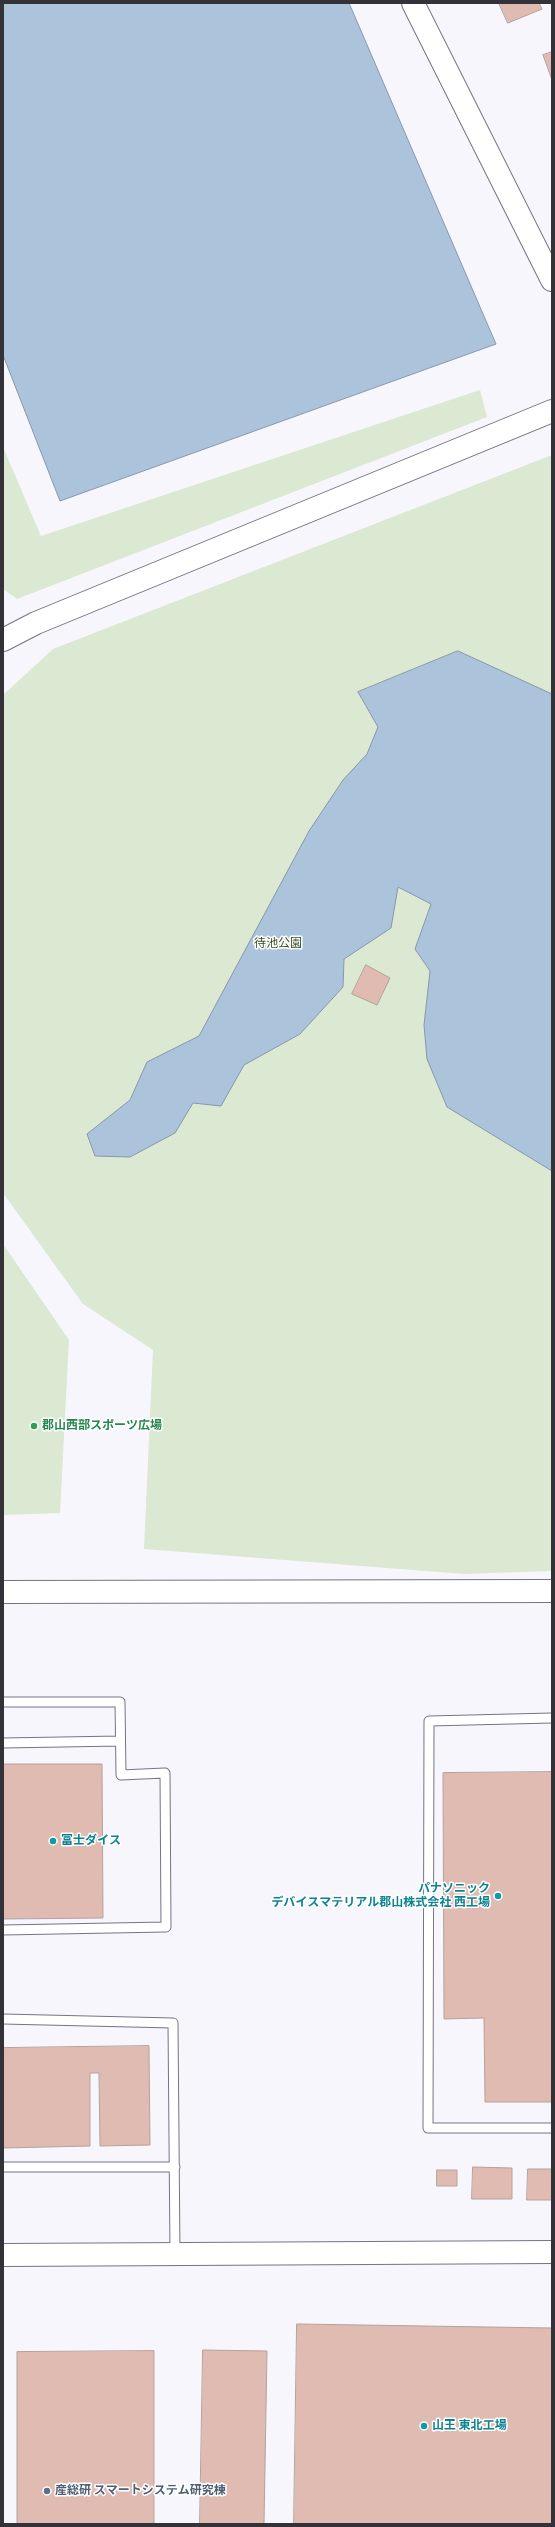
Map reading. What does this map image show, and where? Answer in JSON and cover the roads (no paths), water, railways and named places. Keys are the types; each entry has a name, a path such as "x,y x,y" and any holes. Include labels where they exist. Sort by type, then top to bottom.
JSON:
{"street":[{"path":"413,3 552,280"},
{"path":"3,640 36,623 552,411"},
{"path":"3,1592 552,1591"},
{"path":"3,2255 552,2252"}],"lane":[{"path":"3,1702 120,1702 121,1775 165,1773 166,1927 3,1930"},
{"path":"552,1718 429,1721 428,2104 428,2128 552,2128"},
{"path":"3,1743 120,1742"},
{"path":"3,2019 173,2023 175,2254"},
{"path":"3,2168 174,2167"}],"water":[{"path":"3,3 349,3 496,344 60,501 3,355"},
{"path":"458,651 552,694 552,1171 447,1107 427,1059 424,1025 430,971 415,949 431,904 398,887 391,928 344,959 343,987 300,1034 244,1065 221,1106 193,1103 175,1133 130,1157 95,1156 87,1134 130,1100 147,1062 199,1036 309,831 343,780 367,754 378,727 358,692"}],"place":[{"name":"郡山西部スポーツ広場","path":"34,1426"},
{"name":"冨士ダイス","path":"53,1841"},
{"name":"パナソニック デバイスマテリアル郡山株式会社 西工場","path":"498,1896"},
{"name":"山王 東北工場","path":"424,2426"},
{"name":"産総研 スマートシステム研究棟","path":"47,2491"}],"park label":[{"name":"待池公園","path":"278,944"}]}
